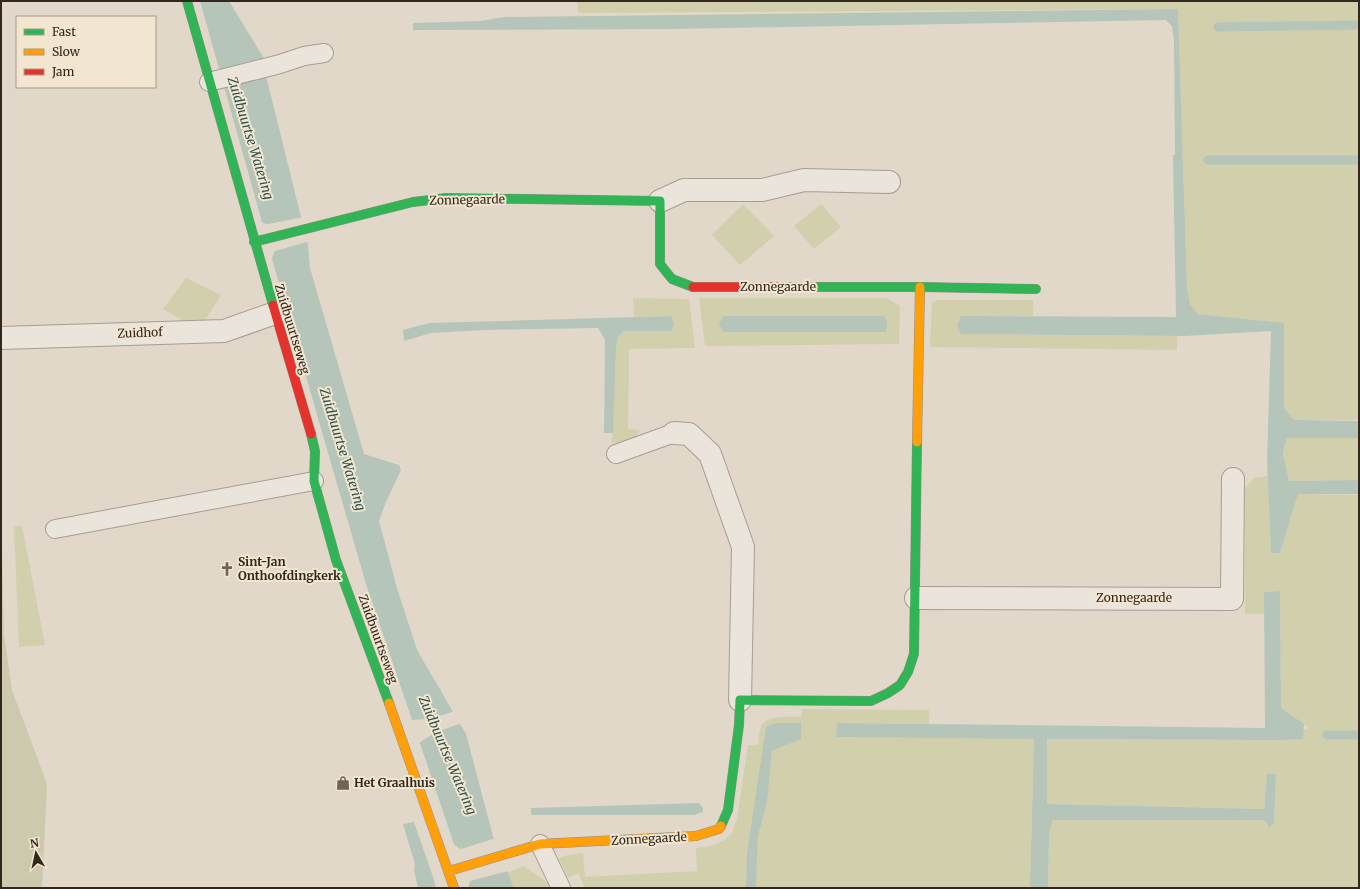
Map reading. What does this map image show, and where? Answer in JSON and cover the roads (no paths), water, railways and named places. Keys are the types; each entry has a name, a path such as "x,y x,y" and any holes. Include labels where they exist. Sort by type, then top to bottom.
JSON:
{"street":[{"name":"Zuidbuurtseweg","path":"186,1 214,81 254,242 303,406 315,451 314,480 336,560 402,737 454,888"},
{"name":"Zonnegaarde","path":"254,242 413,202 446,198 660,201 684,190 762,190 804,180 889,182"},
{"name":"Zonnegaarde","path":"660,201 660,264 672,278 692,287 920,287 1036,289"},
{"path":"740,700 871,701 886,695 901,685 910,671 914,654 916,598 920,287"},
{"name":"Zuidhof","path":"1,338 224,331 276,313"},
{"name":"Zonnegaarde","path":"449,871 540,844 696,836 719,829 728,810 739,725 743,547 710,454 689,434 674,433"},
{"name":"Zonnegaarde","path":"916,598 1232,599 1233,479"}],"lane":[{"path":"214,81 304,56 324,53"},
{"path":"616,454 674,433"},
{"path":"55,529 314,480"},
{"path":"540,844 561,888"}],"water":[{"name":"Zuidbuurtse Watering","path":"200,1 229,1 265,60 266,76 308,245 310,268 364,454 399,465 401,470 379,521 397,588 417,650 466,734 493,836 514,888 468,888 470,881 461,850 454,844 366,584 272,259 274,253 267,225 262,222"},
{"path":"1178,9 1187,288 1190,304 1198,314 1284,323 1284,408 1294,420 1359,421 1359,438 1287,438 1283,453 1289,481 1359,480 1359,494 1298,494 1280,553 1271,553 1267,460 1271,331 1185,336 961,334 957,325 961,316 1176,317 1173,155 1175,155 1174,40 1172,26 1166,20 673,29 413,30 413,23 481,21 504,17"},
{"path":"671,316 674,324 672,331 624,331 618,337 616,348 613,433 604,433 605,340 598,328 485,330 431,333 404,341 403,330 429,323"},
{"path":"723,316 885,316 887,324 886,332 723,332 719,324"},
{"path":"1280,591 1281,708 1304,724 1303,739 1047,739 1047,804 1264,809 1267,774 1276,774 1274,824 1269,827 1264,820 1052,820 1049,836 1048,888 1030,888 1034,739 836,737 837,723 1265,728 1264,592"},
{"path":"776,723 801,723 801,739 772,751 767,803 758,836 756,888 746,888 747,853 766,727"},
{"path":"699,803 703,808 703,812 694,815 531,815 531,808"},
{"path":"414,822 436,888 418,888 414,870 415,864 403,824"}],"waterway":[{"path":"1218,27 1359,25"},
{"path":"1208,160 1359,160"},
{"path":"1327,735 1359,735"}],"place":[{"name":"Sint-Jan Onthoofdingkerk","path":"227,569"},
{"name":"Het Graalhuis","path":"343,783"}]}
